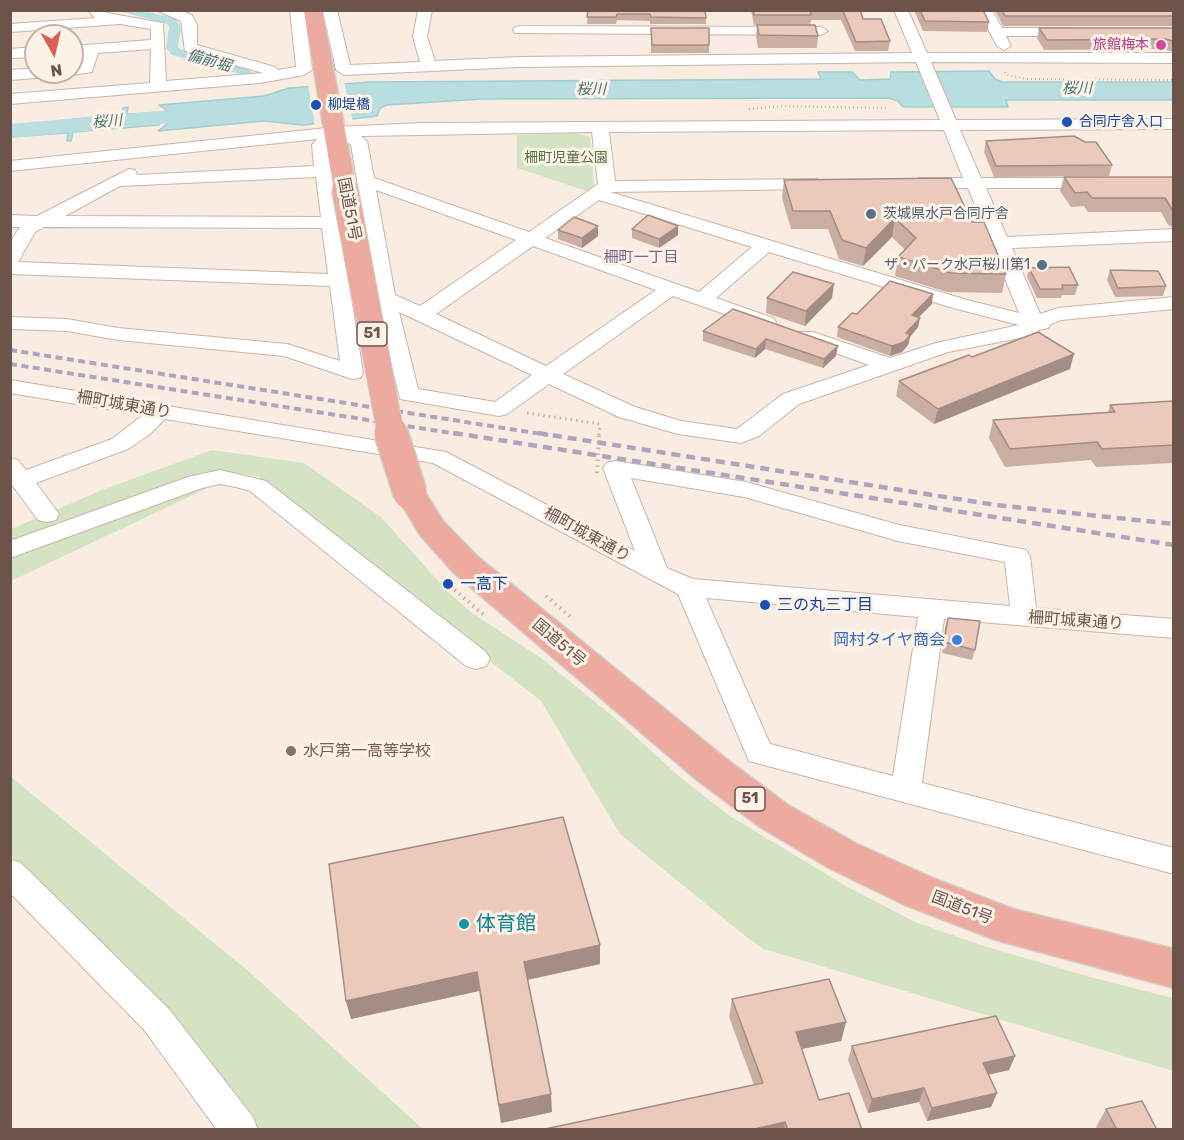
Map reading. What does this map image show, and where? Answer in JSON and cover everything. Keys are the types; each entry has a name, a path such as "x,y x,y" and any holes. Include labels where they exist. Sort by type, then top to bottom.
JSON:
{"highway":[{"name":"国道51号","path":"313,10 392,439 410,493 431,528 466,565 711,769 774,816 843,856 930,896 1011,927 1173,969"}],"street":[{"path":"95,10 102,17 158,26 158,86"},
{"path":"163,10 190,21 190,48 286,74"},
{"path":"10,99 260,78 304,70 297,10"},
{"path":"330,10 344,70 429,66 520,46 820,26 830,60"},
{"path":"425,10 420,37 429,66"},
{"path":"520,46 523,10"},
{"path":"901,10 1034,323"},
{"path":"985,10 1010,57"},
{"path":"10,28 121,20"},
{"path":"997,32 1091,32"},
{"path":"84,49 157,44"},
{"path":"520,46 923,62 1010,57 1173,58"},
{"path":"84,69 87,69 92,48"},
{"path":"10,166 178,150 335,128 600,128 945,118 1173,124"},
{"path":"600,128 603,190"},
{"path":"10,260 28,228 114,181 178,150"},
{"path":"114,181 343,175 532,238 889,365"},
{"path":"10,323 67,325 118,334 287,350 352,373 332,223 343,175"},
{"path":"343,175 386,299 408,394 499,409 671,288"},
{"path":"906,183 1115,183"},
{"path":"421,315 603,190 839,184"},
{"path":"603,190 766,245 960,304 1034,323 1065,326 1173,316"},
{"path":"10,221 38,223 332,223"},
{"path":"999,243 1173,234"},
{"path":"703,299 766,245"},
{"path":"10,268 340,280 646,418 678,427 741,436 790,399 943,347 1023,332 1034,323 1058,314 1173,303"},
{"path":"10,408 20,388"},
{"name":"柵町城東通り","path":"20,388 448,461 656,573 689,588 1173,629"},
{"path":"47,514 16,473 120,444 141,430 160,411"},
{"path":"656,573 615,468 746,490 898,533 1017,556 1024,617"},
{"path":"10,550 196,482 220,477 239,480 258,486 476,659"},
{"path":"689,588 759,753 1173,861"},
{"path":"906,792 932,609"},
{"path":"10,872 157,1020 240,1130"}],"path":[{"path":"1006,73 1034,79 1173,80"},
{"path":"738,109 782,106 892,108"},
{"path":"499,409 600,424 597,473"}],"green space":[{"name":"柵町児童公園","path":"574,133 590,137 594,186 586,191 517,168 517,135"},
{"path":"212,450 304,463 381,517 447,591 472,613 541,658 615,718 680,777 730,816 846,886 915,922 984,946 1173,998 1173,1071 764,949 620,834 541,701 262,483 260,477 231,472 210,473 11,546 11,529 102,490"},
{"path":"212,486 11,581 11,554 189,487"},
{"path":"10,776 246,969 423,1129 253,1129 169,1015 11,856"}],"water":[{"path":"989,71 995,79 1002,82 1174,82 1173,100 1006,100 1008,107 903,107 898,101 889,98 482,99 387,105 380,108 377,116 303,125 263,121 158,131 167,124 169,112 159,105 264,96 289,88 370,82 821,79 818,72 852,72 860,80 890,79 891,72"},
{"path":"128,107 127,114 161,112 159,125 73,132 71,141 67,141 68,133 11,137 11,126 122,114 123,108"}],"pier":[{"name":"柳堤橋","path":"344,81 353,122 315,126 308,84"}],"building":[{"path":"588,10 705,10 706,18 651,17 650,14 587,17"},
{"path":"753,10 860,10 863,19 881,19 890,41 856,42 843,11 810,11 811,15 754,15"},
{"path":"920,10 983,10 989,22 925,21"},
{"path":"1002,10 1173,10 1173,16 1005,16"},
{"path":"757,25 815,25 818,36 759,35"},
{"path":"651,28 709,28 709,45 652,45"},
{"path":"1039,28 1173,28 1173,41 1165,39 1047,40"},
{"path":"1074,136 1085,142 1096,142 1112,165 996,166 986,141"},
{"path":"1064,177 1173,177 1173,211 1165,198 1092,198 1087,192 1075,193"},
{"path":"951,178 972,222 984,222 1006,274 951,273 898,257 916,238 895,218 866,248 842,240 830,211 793,211 784,180"},
{"path":"648,215 678,226 659,239 632,229"},
{"path":"574,217 598,226 582,238 558,230"},
{"path":"1069,267 1078,285 1062,285 1063,289 1040,289 1029,268"},
{"path":"1110,270 1158,271 1166,286 1118,288"},
{"path":"793,272 834,284 806,311 767,298"},
{"path":"890,281 933,294 912,315 920,318 906,333 910,335 904,342 892,346 838,327 852,313 857,314"},
{"path":"733,309 838,346 824,359 766,339 756,349 703,331"},
{"path":"1038,332 1074,354 938,409 899,381 969,355 972,357"},
{"path":"1173,401 1173,445 1102,449 1097,442 1010,449 993,420 1115,412 1110,405"},
{"path":"948,618 980,621 975,650 944,642"},
{"name":"体育館","path":"563,817 600,945 524,962 551,1094 499,1105 477,972 346,1001 329,864"},
{"path":"829,979 846,1022 796,1032 819,1100 849,1093 862,1130 788,1130 785,1122 750,1130 540,1130 763,1083 732,999"},
{"path":"996,1016 1015,1056 983,1063 997,1093 932,1108 924,1088 872,1099 852,1046"},
{"path":"1142,1101 1157,1130 1117,1130 1106,1109"}],"waterway":[{"name":"備前堀","path":"120,10 171,21 175,27 172,48 176,52 246,72 248,81"},
{"name":"桜川","path":"10,131 218,113"}],"railway":[{"path":"10,350 548,435"},
{"path":"10,364 464,435"},
{"path":"454,433 1174,545"},
{"path":"538,433 996,505 1174,524"}],"place":[{"name":"旅館梅本","path":"1161,45"},
{"name":"柳堤橋","path":"316,105"},
{"name":"合同庁舎入口","path":"1067,122"},
{"name":"茨城県水戸合同庁舎","path":"871,214"},
{"name":"ザ・パーク水戸桜川第1","path":"1042,265"},
{"name":"一高下","path":"448,584"},
{"name":"三の丸三丁目","path":"765,605"},
{"name":"岡村タイヤ商会","path":"957,640"},
{"name":"水戸第一高等学校","path":"291,751"},
{"name":"体育館","path":"464,924"}],"district":[{"name":"柵町一丁目","path":"641,258"}]}
